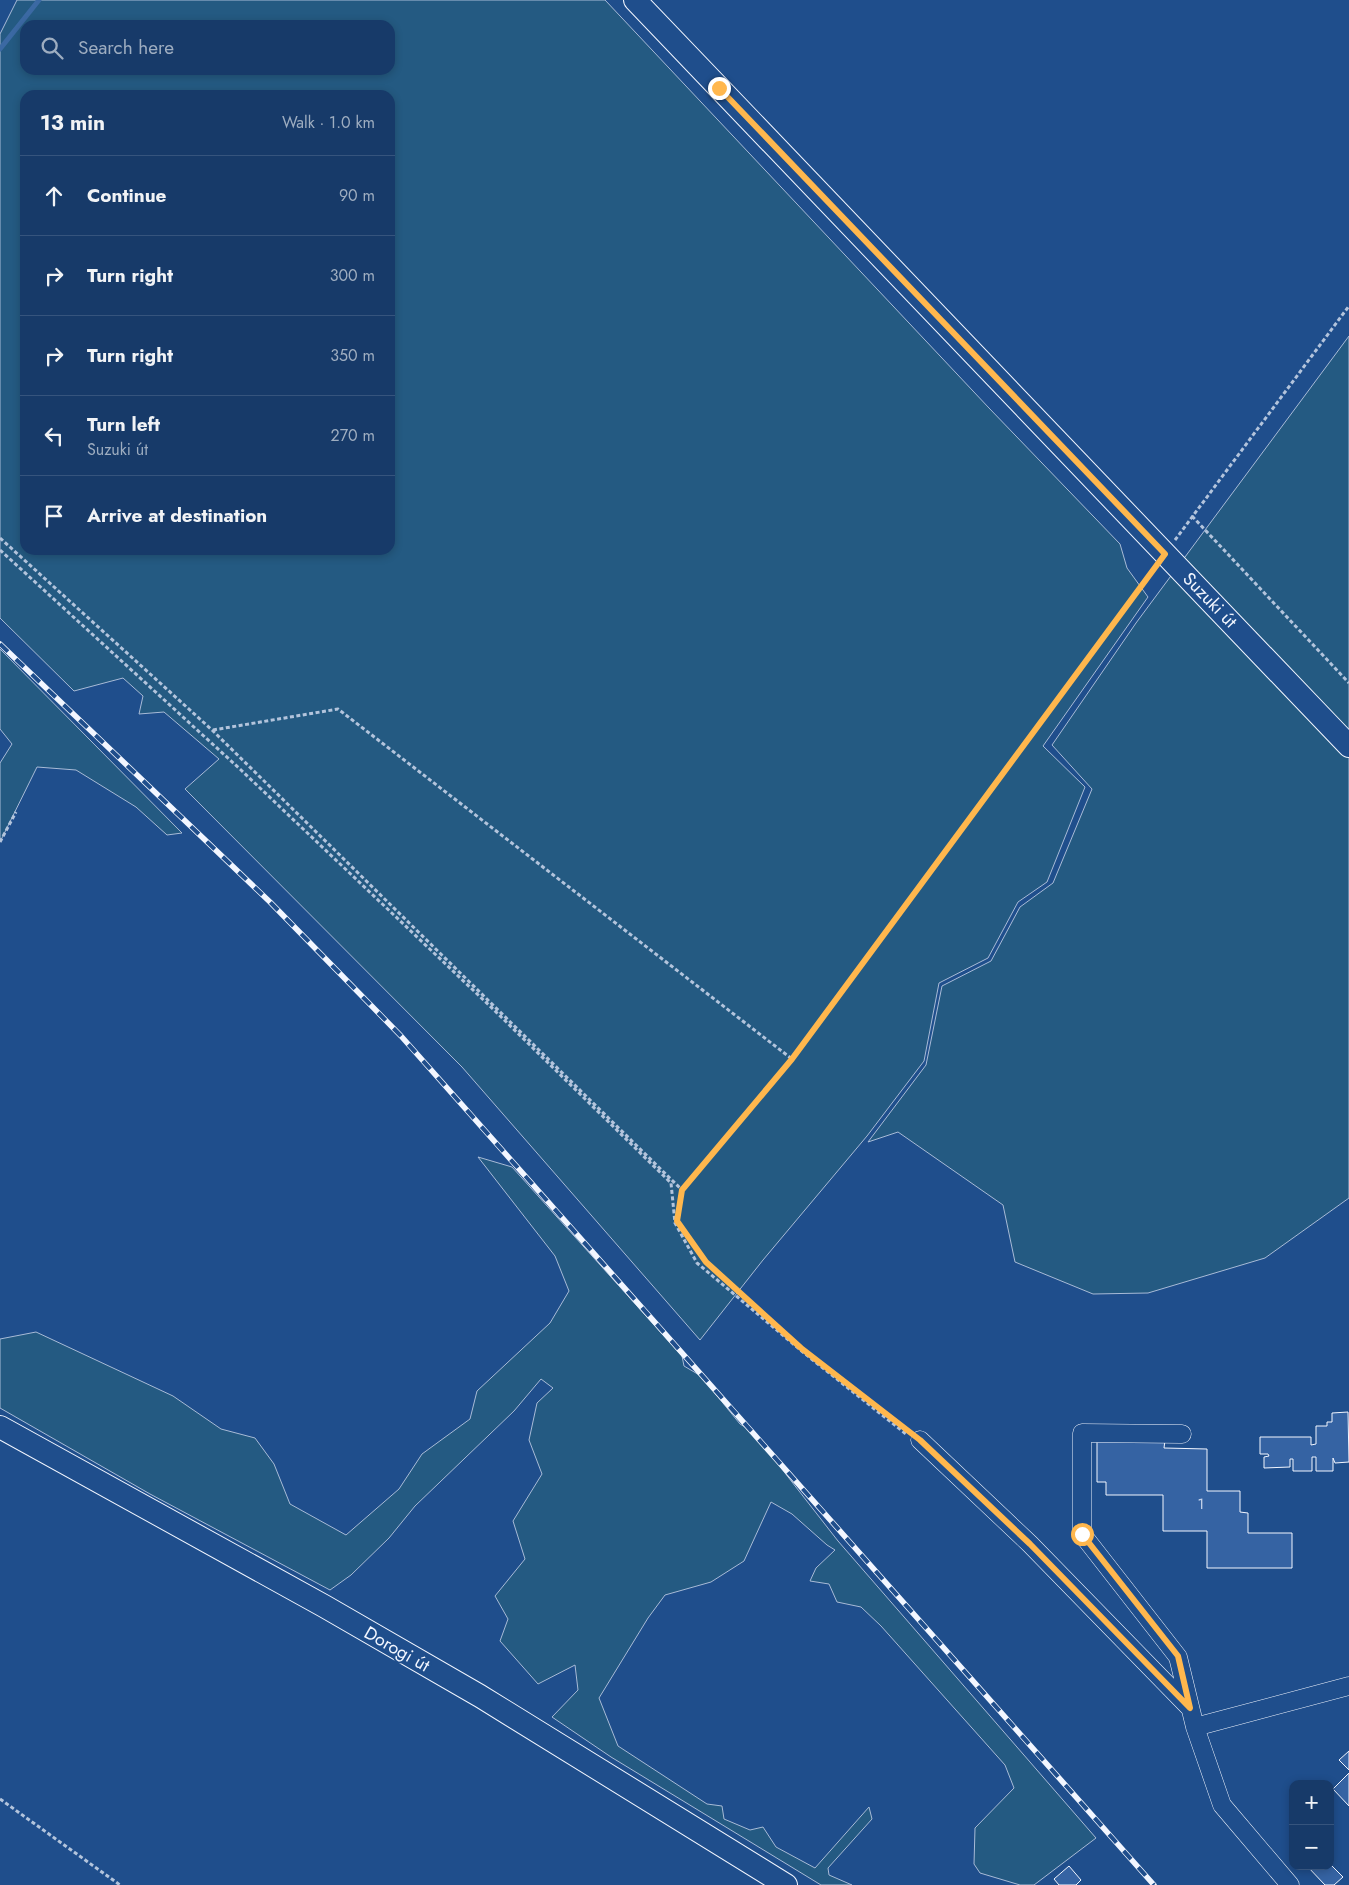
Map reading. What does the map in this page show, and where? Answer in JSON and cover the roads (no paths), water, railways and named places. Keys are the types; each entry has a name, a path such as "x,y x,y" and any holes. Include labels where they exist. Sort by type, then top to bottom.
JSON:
{"main road":[{"name":"Suzuki út","path":"635,0 1349,746"},
{"name":"Dorogi út","path":"0,1427 324,1606 480,1696 786,1885"}],"street":[{"path":"1182,1434 1082,1433 1082,1534 1178,1656 1195,1727 1222,1805 1290,1885"},
{"path":"916,1440 1030,1544 1190,1708"},
{"path":"1195,1727 1349,1686"}],"waterway":[{"path":"23,20 39,0"},
{"path":"0,49 20,24"}],"railway":[{"path":"0,644 270,902 401,1036 1154,1885"}]}
